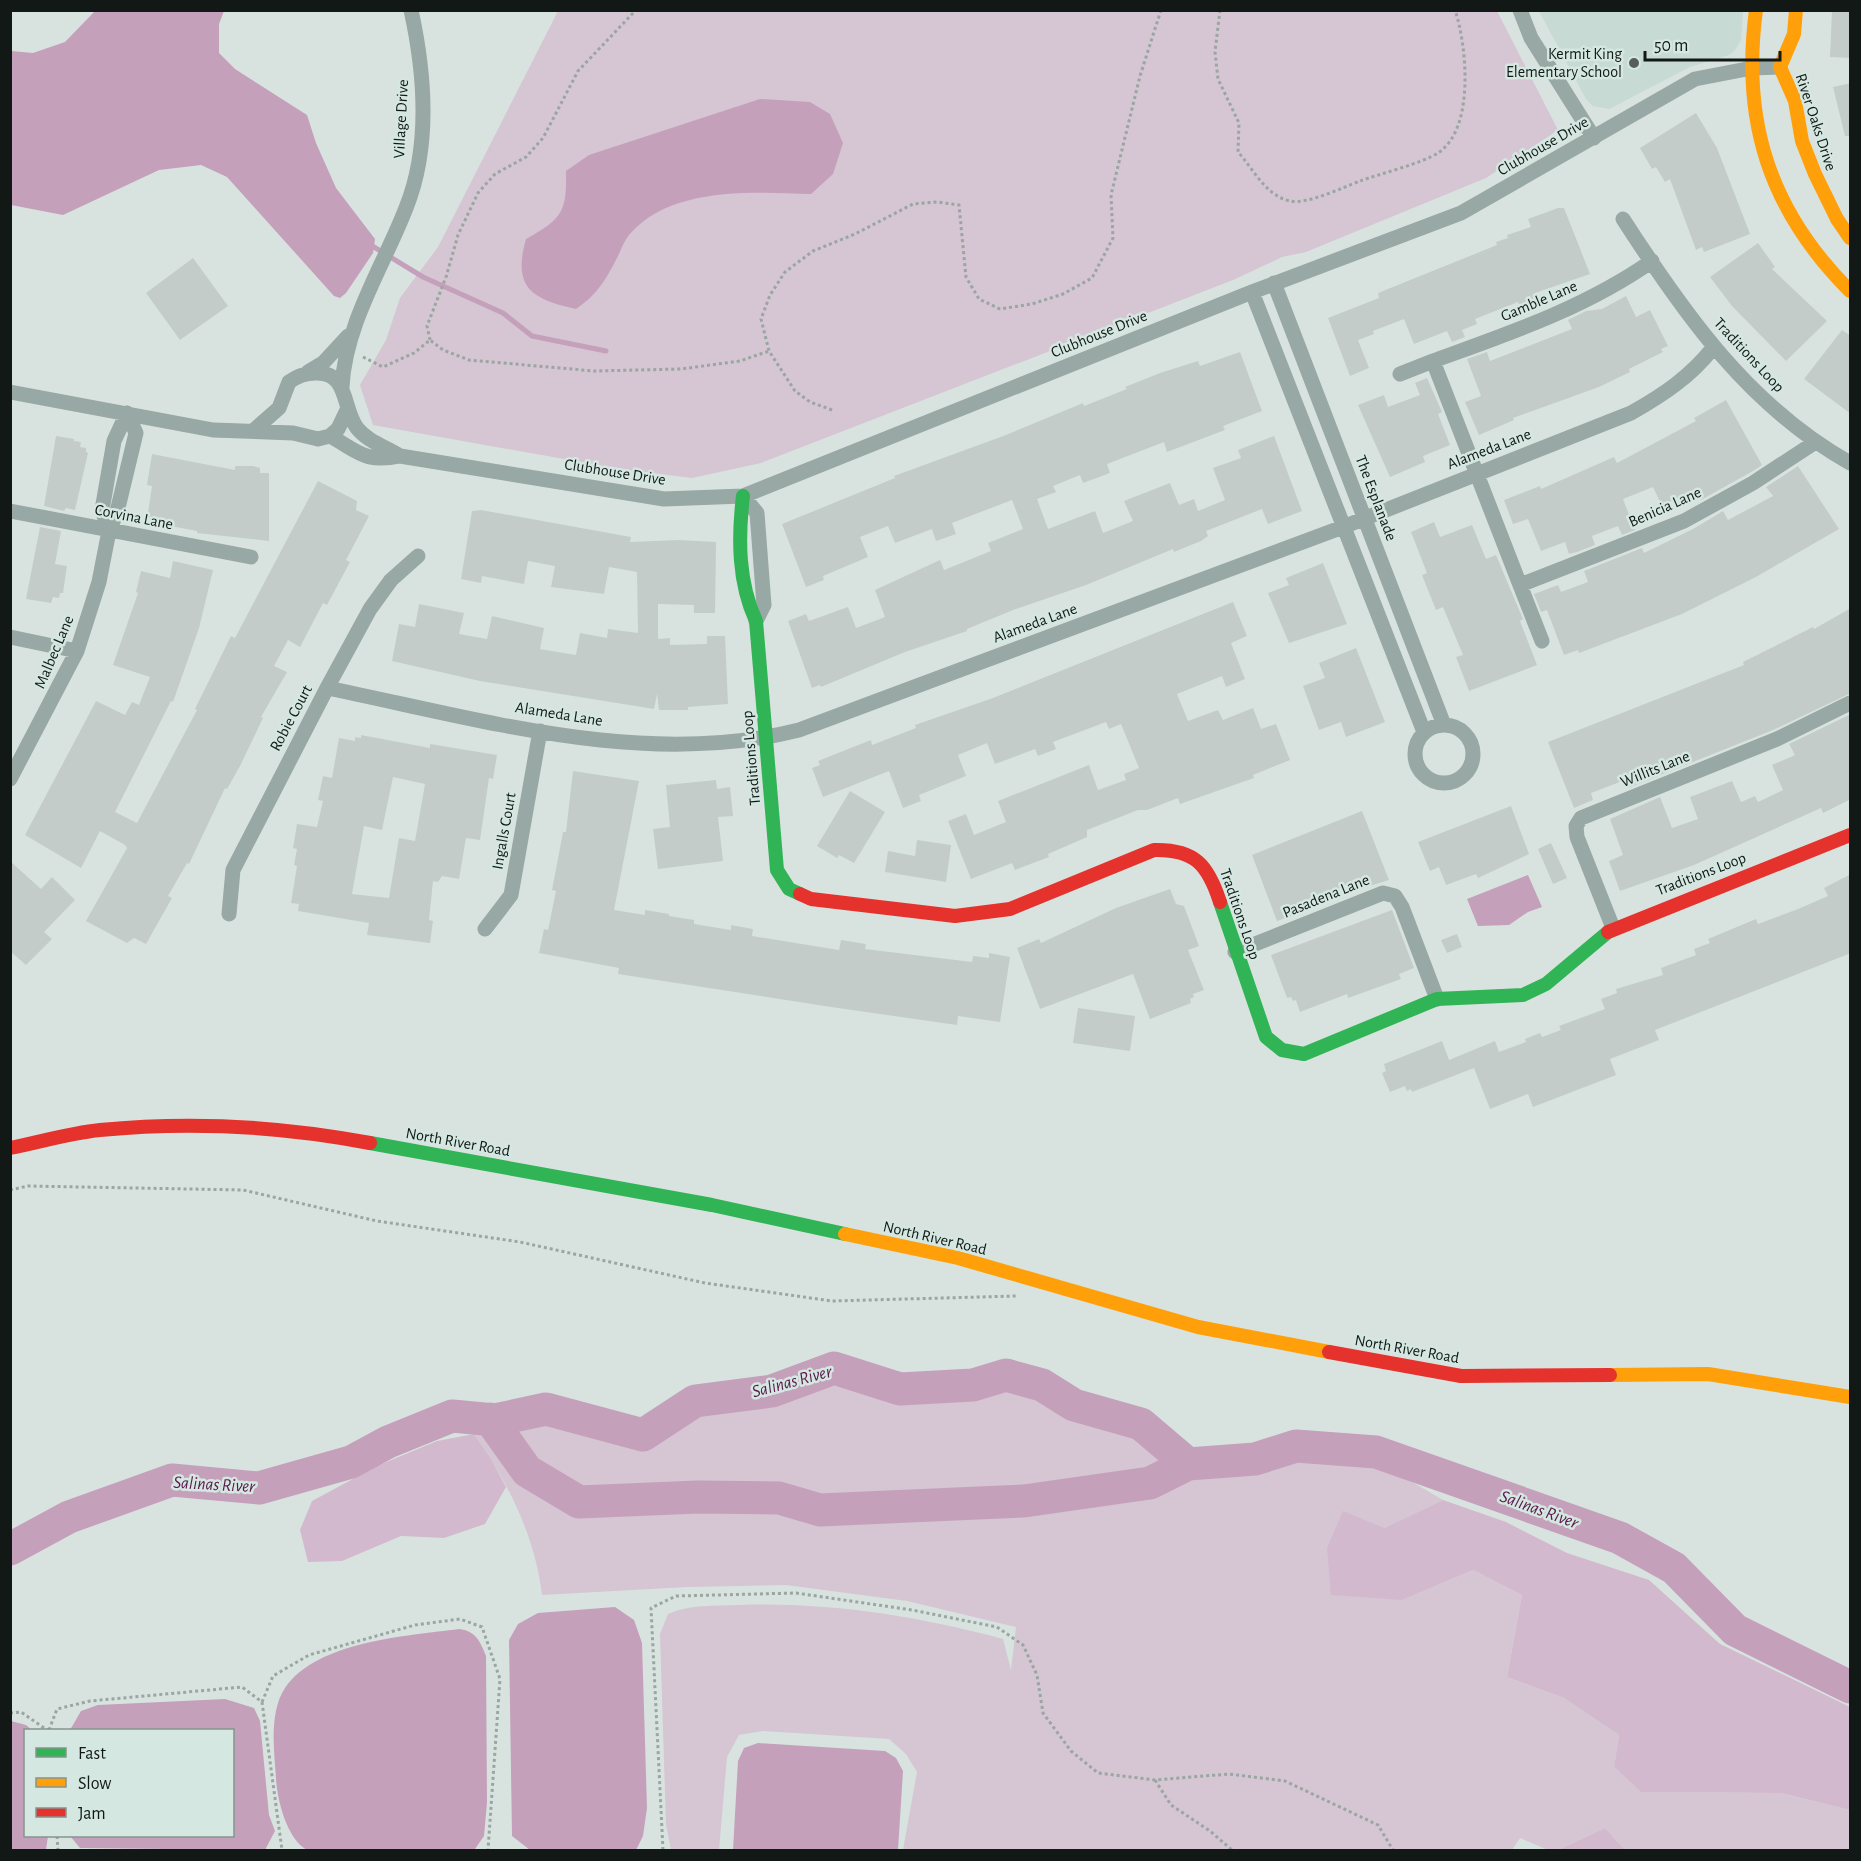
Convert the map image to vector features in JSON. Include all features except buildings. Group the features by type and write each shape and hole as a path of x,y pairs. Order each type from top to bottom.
{"street":[{"name":"Village Drive","path":"342,387 343,370 355,326 408,205 421,152 424,89 411,10"},
{"path":"1520,10 1531,38 1594,138"},
{"path":"1756,10 1752,68 1756,114 1775,185 1799,231 1818,258 1851,291"},
{"name":"River Oaks Drive","path":"1796,10 1794,34 1780,67 1795,101 1802,141 1815,174 1837,219 1851,238"},
{"name":"Clubhouse Drive","path":"10,392 213,430 293,433 307,438 330,436 365,456 379,460 400,456 664,499 743,496 1274,283 1461,213 1695,79 1752,68 1780,67"},
{"name":"Traditions Loop","path":"1623,219 1713,348 1758,396 1814,443 1851,463"},
{"name":"Gamble Lane","path":"1400,374 1581,304 1626,279 1652,261"},
{"name":"The Esplanade","path":"1274,283 1444,725"},
{"path":"1252,292 1424,732"},
{"name":"Village Drive","path":"307,373 323,363 355,326"},
{"path":"1277,358 1300,348"},
{"name":"Alameda Lane","path":"327,688 540,731 652,745 767,738 799,730 1343,527 1631,413 1665,394 1698,367 1713,348"},
{"path":"1433,361 1542,642"},
{"path":"253,431 279,408 289,382 307,373 332,375 342,387"},
{"name":"Clubhouse Drive","path":"342,387 348,410 362,434 400,456"},
{"path":"279,408 283,420 293,433"},
{"path":"330,436 344,420 348,410"},
{"name":"Malbec Lane","path":"10,779 77,651 99,582 109,531 102,510 114,441 127,413"},
{"name":"Benicia Lane","path":"1520,585 1684,521 1753,483 1814,443"},
{"name":"Traditions Loop","path":"743,496 756,513 764,605 756,621 777,870 789,889 811,899 954,916 1010,909 1154,850 1170,849 1200,861 1212,877 1234,952 1266,1037 1282,1050 1304,1054 1437,999 1523,994 1546,984 1613,928 1851,835"},
{"name":"Corvina Lane","path":"10,512 251,557"},
{"name":"Robie Court","path":"229,914 230,892 237,862 327,688 370,609 391,580 418,556"},
{"path":"10,637 77,651"},
{"name":"Willits Lane","path":"1613,928 1577,837 1576,826 1581,818 1777,739 1851,703"},
{"path":"1444,725 1458,728 1468,738 1473,752 1470,767 1461,778 1447,783 1432,781 1421,772 1415,759 1416,744 1424,732 1444,725"},
{"name":"Ingalls Court","path":"484,928 511,895 540,731"},
{"name":"Pasadena Lane","path":"1234,952 1383,893 1395,896 1402,907 1437,999"},
{"name":"North River Road","path":"10,1148 98,1130 190,1124 265,1128 350,1139 711,1205 958,1258 1198,1328 1407,1367 1461,1376 1708,1374 1851,1397"}],"path":[{"path":"636,10 578,71 543,138 525,157 495,174 478,193 458,235 446,277 427,326 430,340 443,350 469,360 594,371 681,369 740,361 769,351"},
{"path":"832,410 795,391 769,351 761,319 770,295 785,272 813,251 855,234 913,204 937,202 959,205 966,277 979,299 1000,309 1032,304 1063,294 1092,278 1113,238 1111,195 1140,76 1161,10"},
{"path":"1220,10 1215,52 1217,70 1225,96 1239,123 1238,152 1270,193 1292,202 1326,194 1438,153 1454,137 1462,107 1464,82 1463,35 1455,10"},
{"path":"362,356 383,367 414,353 430,340"},
{"path":"10,1190 28,1186 243,1190 377,1221 520,1242 705,1283 832,1301 1028,1296"},
{"path":"663,1851 651,1608 676,1596 796,1593 912,1610 997,1627 1023,1645 1037,1675 1043,1713 1071,1751 1098,1773 1155,1780 1229,1774 1285,1780 1378,1825 1393,1851"},
{"path":"282,1851 262,1702 273,1676 309,1655 415,1625 460,1619 482,1627 500,1679 488,1851"},
{"path":"49,1729 57,1709 90,1701 242,1687 262,1702"},
{"path":"10,1713 21,1712 45,1729"},
{"path":"1155,1780 1171,1804 1210,1831 1232,1851"}],"shaded area":[{"path":"96,10 224,11 219,24 219,53 235,69 307,115 316,143 336,188 375,239 373,253 346,293 340,298 334,296 227,177 201,165 159,170 63,215 11,205 11,51 33,53 65,42"},
{"path":"558,11 1497,11 1558,130 1486,178 1306,252 1282,257 1233,280 761,463 692,478 620,469 373,425 360,385 386,340 400,298 438,247"},
{"name":"Kermit King Elementary School","path":"1539,11 1743,11 1741,40 1729,55 1690,67 1609,109 1593,106 1586,99"},
{"path":"760,99 810,102 830,114 843,143 833,174 811,194 714,195 689,200 667,208 646,219 629,235 601,286 576,309 548,301 529,289 522,269 526,239 548,226 560,213 565,196 566,171 589,155"},
{"path":"1528,875 1542,907 1528,912 1509,925 1478,926 1467,899"},
{"path":"838,1379 914,1396 974,1393 1002,1385 1033,1390 1077,1415 1115,1424 1152,1443 1181,1472 1224,1471 1270,1464 1300,1456 1376,1461 1443,1500 1384,1528 1402,1600 1473,1570 1522,1595 1507,1677 1564,1698 1619,1735 1614,1767 1641,1792 1781,1793 1850,1810 1850,1850 1625,1850 1605,1828 1558,1850 1548,1850 1520,1838 1512,1850 903,1850 917,1772 906,1754 889,1739 763,1731 739,1735 727,1757 719,1850 671,1850 666,1824 660,1634 668,1614 703,1606 773,1605 839,1608 905,1617 1003,1639 1011,1670 1016,1627 907,1601 786,1585 687,1587 542,1595 533,1552 518,1510 498,1471 474,1434 547,1418 649,1441 698,1413 783,1398"},
{"path":"474,1434 506,1487 485,1524 444,1538 401,1536 342,1561 308,1562 300,1530 312,1501 377,1466 437,1441"},
{"path":"1443,1500 1506,1522 1567,1553 1649,1580 1720,1644 1850,1707 1850,1810 1781,1793 1641,1792 1614,1767 1619,1735 1564,1698 1507,1677 1522,1595 1473,1570 1402,1600 1331,1595 1327,1548 1343,1511 1384,1528"},
{"path":"615,1607 634,1620 642,1643 647,1808 643,1836 636,1850 530,1850 512,1836 509,1640 518,1624 538,1613"},
{"path":"459,1629 470,1632 477,1638 486,1656 487,1802 484,1836 475,1849 307,1850 294,1837 284,1818 277,1787 275,1720 285,1688 300,1672 318,1660 340,1651 390,1638"},
{"path":"225,1699 254,1708 260,1721 269,1815 275,1831 265,1850 80,1848 71,1837 234,1837 234,1729 71,1729 81,1711 98,1705"},
{"path":"11,1721 26,1725 31,1729 24,1729 24,1837 48,1837 46,1850 11,1850"},
{"path":"758,1743 885,1751 896,1758 903,1771 898,1850 733,1850 738,1761 744,1748"},
{"path":"1605,1828 1625,1850 1558,1850"}],"waterway":[{"path":"369,244 423,277 503,313 532,336 606,351"},
{"name":"Salinas River","path":"10,1549 69,1517 172,1480 259,1488 351,1462 388,1442 452,1416 495,1420 546,1409 643,1435 695,1401 772,1391 834,1368 900,1389 973,1385 1006,1375 1042,1385 1074,1405 1141,1424 1188,1464 1255,1459 1296,1446 1376,1452 1620,1538 1674,1568 1735,1630 1850,1687"},
{"name":"Salinas River","path":"490,1419 527,1471 579,1502 698,1497 779,1498 820,1510 1024,1501 1150,1483 1188,1464"}],"traffic: fast":[{"path":"743,496 740,528 741,560 746,591 756,621 777,870 789,889 800,894"},
{"path":"1220,902 1266,1037 1282,1050 1304,1054 1437,999 1523,995 1546,984 1608,932"},
{"path":"370,1143 712,1205 845,1234"}],"traffic: slow":[{"path":"1756,10 1752,51 1753,90 1758,127 1767,162 1781,196 1799,229 1822,261 1850,291"},
{"path":"1796,10 1794,34 1780,67 1795,101 1802,141 1815,174 1837,219 1850,238"},
{"path":"845,1234 958,1258 1198,1327 1329,1352"},
{"path":"1610,1375 1708,1374 1850,1397"}],"traffic: jam":[{"path":"1608,932 1850,835"},
{"path":"800,894 811,899 955,916 1010,909 1154,850 1168,850 1180,852 1198,862 1210,878 1220,902"},
{"path":"10,1148 89,1131 168,1126 269,1129 370,1143"},
{"path":"1329,1352 1461,1376 1610,1375"}],"place":[{"name":"Kermit King Elementary School","path":"1634,63"}]}
